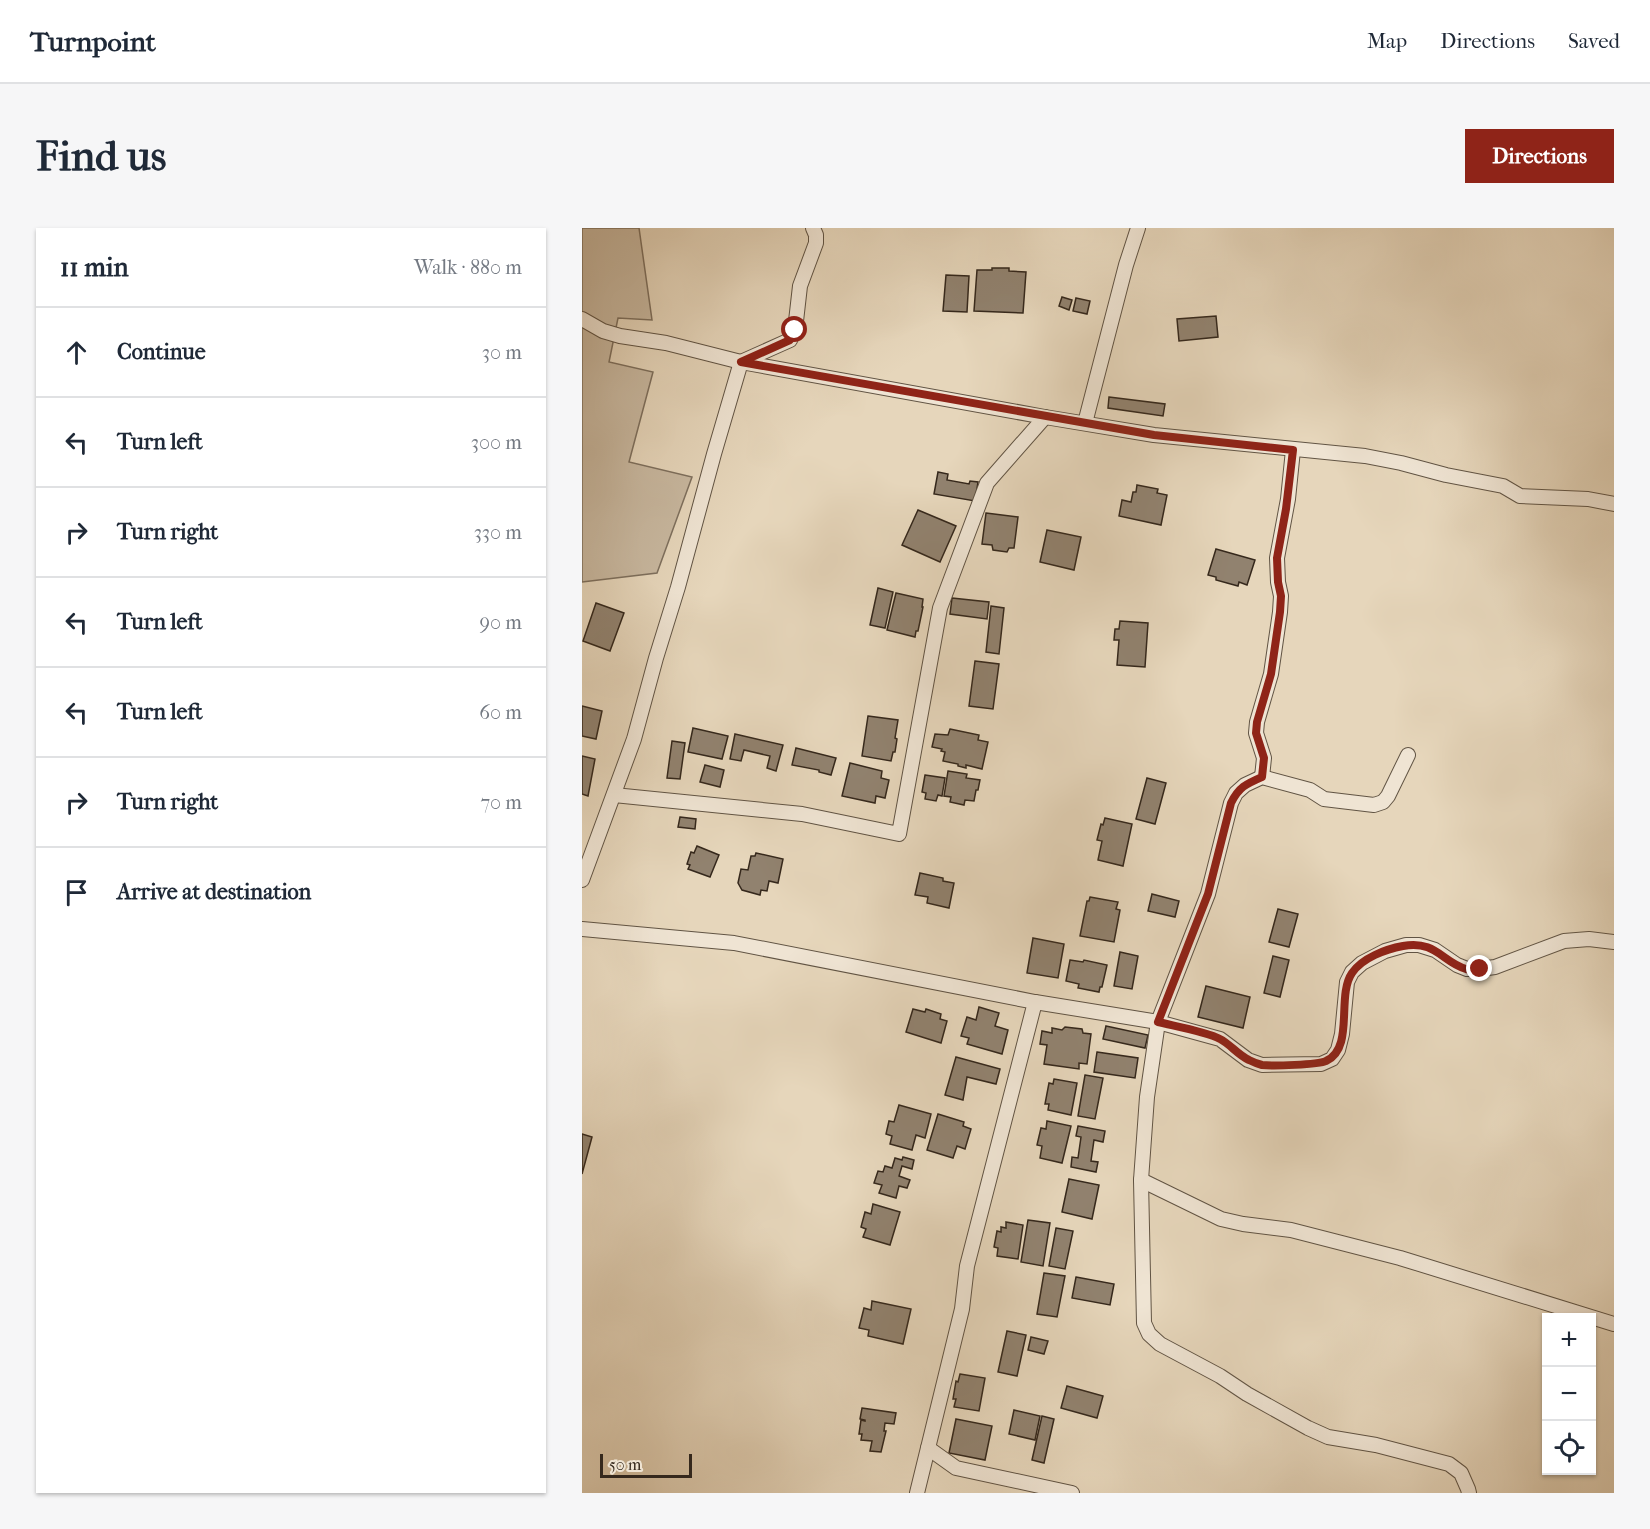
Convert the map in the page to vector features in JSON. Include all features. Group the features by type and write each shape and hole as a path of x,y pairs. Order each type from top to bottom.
{"street":[{"path":"582,880 634,739 741,362 790,340 795,330 800,286 816,243 813,228"},
{"path":"1085,423 1126,265 1138,228"},
{"path":"582,319 603,331 620,336 666,344 741,362 1045,417 1154,435 1365,456 1503,486 1520,496 1588,499 1614,504"},
{"path":"614,795 802,814 899,834 940,608 987,483 1045,417"},
{"path":"1262,777 1264,758 1256,733 1257,722 1271,674 1280,612 1281,596 1277,558 1293,450"},
{"path":"1408,755 1388,796 1383,802 1374,805 1324,799 1310,790 1262,777 1245,785 1236,793 1231,803 1208,894 1158,1022 1147,1097 1140,1180 1144,1323 1149,1334 1160,1344 1308,1428 1328,1437 1376,1445 1449,1464 1461,1473 1469,1493"},
{"path":"582,929 734,943 1035,1002 1158,1022 1220,1039 1248,1060 1262,1065 1321,1064 1332,1059 1338,1050 1342,1034 1347,982 1352,972 1362,963 1385,951 1406,945 1419,945 1435,950 1467,969 1480,969 1495,967 1564,941 1577,939 1614,942"},
{"path":"917,1493 962,1309 967,1266 1035,1002"},
{"path":"1140,1180 1221,1218 1243,1224 1291,1230 1400,1258 1614,1324"},
{"path":"928,1448 956,1468 1072,1493"}],"shaded area":[{"path":"582,228 639,228 652,320 618,318 609,362 653,372 629,462 692,477 657,573 582,582"}],"building":[{"path":"992,268 1009,268 1009,271 1026,272 1023,313 974,311 977,270 992,270"},
{"path":"946,275 969,276 967,312 943,311"},
{"path":"1062,297 1072,300 1069,310 1059,306"},
{"path":"1076,298 1090,301 1087,314 1073,311"},
{"path":"1216,316 1218,337 1179,341 1177,319"},
{"path":"1109,397 1165,404 1163,416 1108,408"},
{"path":"938,472 948,474 947,480 969,484 970,481 978,482 975,501 934,494"},
{"path":"1137,485 1158,489 1157,493 1167,495 1161,525 1119,516 1122,500 1131,502"},
{"path":"918,510 956,526 940,562 902,545"},
{"path":"986,513 1018,517 1014,548 1009,548 1007,552 993,550 992,545 982,544"},
{"path":"1047,530 1081,537 1074,570 1040,562"},
{"path":"1216,549 1255,560 1247,585 1239,582 1238,586 1216,580 1216,577 1208,575"},
{"path":"878,588 893,592 885,628 870,625"},
{"path":"896,593 923,599 915,637 887,630"},
{"path":"952,598 989,602 987,619 950,614"},
{"path":"596,603 624,613 610,651 583,641"},
{"path":"991,606 1004,608 999,654 986,652"},
{"path":"1120,621 1148,623 1145,667 1117,665 1119,640 1114,640 1115,629 1119,629"},
{"path":"975,661 999,664 993,709 969,706"},
{"path":"582,706 602,711 596,739 582,736"},
{"path":"868,716 898,720 895,752 893,752 891,761 862,756"},
{"path":"693,728 728,736 722,759 688,752"},
{"path":"950,729 979,735 978,740 988,742 982,769 966,765 966,768 943,761 945,752 932,747 935,734 948,735"},
{"path":"735,734 783,745 776,771 767,768 770,756 744,750 741,761 730,759"},
{"path":"672,741 685,743 680,779 667,778"},
{"path":"796,748 836,758 831,775 819,772 819,770 792,765"},
{"path":"582,756 595,759 588,796 582,794"},
{"path":"850,763 882,771 881,778 889,780 885,798 876,796 875,803 842,796"},
{"path":"705,765 724,770 720,787 700,782"},
{"path":"948,771 967,774 966,778 980,780 974,801 965,800 964,805 950,802 951,797 944,796"},
{"path":"925,775 945,778 942,796 938,795 936,801 925,799 926,793 922,792"},
{"path":"1147,778 1166,783 1155,824 1136,819"},
{"path":"680,817 696,819 695,829 678,827"},
{"path":"1105,818 1132,824 1123,866 1098,860 1102,841 1097,840"},
{"path":"697,846 719,855 710,877 688,869 690,865 687,864 691,852 694,853"},
{"path":"756,853 783,859 778,883 769,881 767,891 761,890 760,895 742,890 738,883 741,869 748,870 751,856 755,856"},
{"path":"920,873 954,883 949,908 927,903 928,897 915,895"},
{"path":"1152,894 1179,901 1175,917 1148,911"},
{"path":"1090,897 1118,902 1116,909 1120,910 1114,942 1080,936 1087,901"},
{"path":"1278,909 1298,914 1289,947 1269,942"},
{"path":"1033,938 1064,944 1058,978 1027,973"},
{"path":"1120,952 1138,956 1132,989 1114,986"},
{"path":"1273,956 1289,960 1280,997 1264,993"},
{"path":"1070,960 1083,962 1084,960 1107,965 1099,992 1078,988 1079,984 1066,981"},
{"path":"1206,986 1250,997 1243,1028 1198,1017"},
{"path":"979,1007 999,1013 995,1026 1008,1030 1002,1054 967,1044 969,1038 961,1036 967,1017 976,1020"},
{"path":"913,1009 925,1012 926,1009 941,1014 940,1019 947,1021 941,1043 906,1032"},
{"path":"1106,1026 1148,1035 1145,1048 1103,1039"},
{"path":"1065,1027 1082,1029 1083,1033 1091,1034 1087,1064 1079,1063 1079,1069 1044,1064 1047,1045 1040,1044 1042,1031 1052,1033 1052,1028 1062,1030"},
{"path":"1097,1052 1138,1058 1135,1078 1094,1072"},
{"path":"956,1057 1000,1069 996,1084 967,1077 963,1100 945,1095"},
{"path":"1085,1075 1103,1078 1095,1119 1078,1116"},
{"path":"1054,1079 1077,1083 1071,1115 1048,1110 1049,1104 1045,1104 1049,1083 1053,1084"},
{"path":"899,1105 931,1114 925,1138 916,1135 912,1150 890,1144 892,1136 886,1134 889,1121 894,1122"},
{"path":"938,1114 964,1122 963,1126 971,1129 965,1149 957,1146 953,1158 927,1150"},
{"path":"1047,1121 1071,1126 1062,1163 1040,1158 1042,1146 1037,1145 1041,1128 1046,1129"},
{"path":"1078,1126 1105,1131 1103,1142 1094,1140 1091,1161 1098,1162 1096,1172 1071,1167 1072,1157 1078,1158 1081,1137 1076,1136"},
{"path":"582,1134 592,1137 582,1174"},
{"path":"903,1157 914,1160 912,1169 902,1166 899,1176 910,1180 907,1188 899,1186 896,1198 879,1193 882,1185 874,1183 878,1171 883,1172 885,1166 892,1168 895,1158 902,1160"},
{"path":"1069,1179 1099,1185 1092,1219 1062,1212"},
{"path":"873,1204 900,1212 890,1245 863,1237 866,1229 861,1227 865,1212 871,1214"},
{"path":"1028,1220 1050,1223 1043,1266 1021,1262"},
{"path":"1006,1222 1023,1225 1018,1259 997,1256 998,1248 994,1247 997,1231 1001,1232 1001,1227 1006,1228"},
{"path":"1056,1228 1073,1231 1065,1269 1049,1266"},
{"path":"1044,1273 1065,1276 1057,1317 1037,1314"},
{"path":"1076,1277 1114,1284 1110,1305 1072,1298"},
{"path":"872,1301 911,1309 903,1344 868,1336 869,1330 859,1328 864,1308 871,1310"},
{"path":"1007,1331 1026,1335 1017,1376 998,1372"},
{"path":"1031,1337 1048,1341 1044,1354 1028,1350"},
{"path":"960,1374 985,1378 979,1411 954,1407 956,1381 958,1382"},
{"path":"1067,1386 1103,1396 1097,1418 1061,1408"},
{"path":"862,1408 896,1413 894,1424 885,1423 884,1431 886,1431 881,1452 870,1451 872,1441 861,1440 862,1434 859,1434 861,1420 865,1421 860,1419"},
{"path":"1014,1410 1040,1416 1035,1440 1009,1434"},
{"path":"1042,1416 1054,1419 1044,1463 1032,1460"},
{"path":"956,1419 992,1426 985,1460 949,1453"}],"route":[{"path":"795,330 790,340 741,362 1154,435 1293,450 1277,558 1281,596 1280,612 1271,674 1257,722 1256,733 1264,758 1262,777 1245,785 1236,793 1231,803 1208,894 1158,1022 1220,1039 1248,1060 1262,1065 1321,1064 1332,1059 1338,1050 1342,1034 1347,982 1352,972 1362,963 1385,951 1406,945 1419,945 1435,950 1467,969 1480,969"}]}
